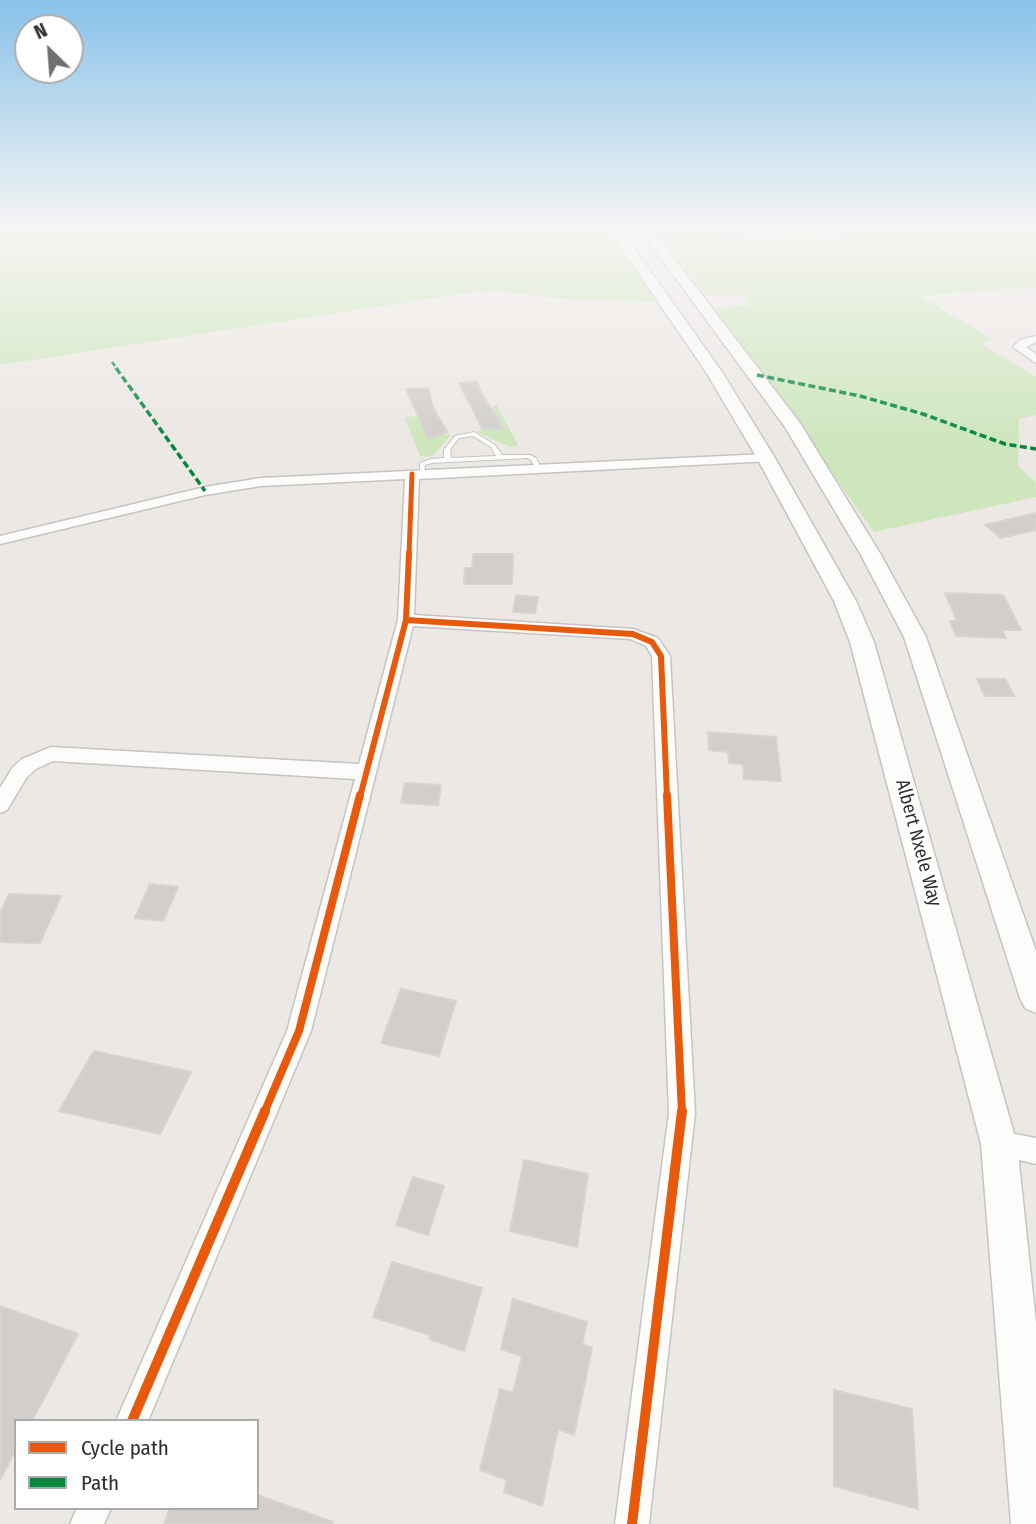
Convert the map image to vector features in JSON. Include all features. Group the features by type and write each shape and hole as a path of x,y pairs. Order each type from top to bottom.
{"main road":[{"name":"Albert Nxele Way","path":"663,298 714,372 766,458 845,601 862,642 999,1144 1034,1524"},
{"path":"698,298 794,427 871,555 915,637 1036,998"}],"street":[{"path":"1036,339 1024,342 1019,347 1036,360"},
{"path":"0,541 232,486 417,473 766,458"},
{"path":"133,1419 299,1031 406,620 417,473"},
{"path":"406,620 633,634 652,642 662,656 682,1113 632,1524"},
{"path":"0,805 20,772 29,764 51,754 366,772"},
{"path":"999,1144 1036,1151"}],"lane":[{"path":"448,460 447,450 451,443 457,437 474,434 493,446 500,457"},
{"path":"417,473 422,464 500,457 527,456 534,459 538,468"}],"green space":[{"path":"0,298 434,298 0,365"},
{"path":"557,298 654,298 657,302"},
{"path":"745,298 924,298 994,340 981,343 1036,377 1036,415 1019,419 1018,466 1036,483 1036,497 874,532 715,308 750,305"},
{"path":"497,405 518,445 510,447 477,432 482,428 503,428 491,407"},
{"path":"418,416 428,438 442,434 451,435 431,457 420,456 405,417"}],"building":[{"path":"478,382 479,389 504,429 482,428 459,383"},
{"path":"428,388 433,407 447,432 428,438 406,389"},
{"path":"1036,513 1036,530 1001,538 985,525"},
{"path":"473,554 513,554 512,584 464,584 465,568 472,568"},
{"path":"945,593 1003,595 1021,630 1002,630 1006,638 956,636 950,621 957,621"},
{"path":"516,595 538,597 535,613 513,612"},
{"path":"977,679 1005,679 1014,696 985,696"},
{"path":"708,732 776,737 781,781 744,779 743,764 729,763 728,752 709,750"},
{"path":"405,783 441,785 438,805 401,803"},
{"path":"150,884 178,887 163,921 135,918"},
{"path":"9,894 61,896 40,943 0,942 0,913"},
{"path":"401,989 456,1001 439,1056 381,1043"},
{"path":"94,1051 191,1072 160,1134 59,1111"},
{"path":"524,1160 588,1174 577,1247 510,1231"},
{"path":"413,1177 444,1186 428,1235 396,1225"},
{"path":"392,1262 482,1288 464,1351 429,1339 430,1335 373,1317"},
{"path":"513,1299 587,1322 582,1344 592,1348 574,1435 558,1429 542,1506 504,1492 507,1480 480,1470 500,1389 513,1393 522,1356 501,1349"},
{"path":"0,1306 78,1334 33,1419 14,1419 14,1454 0,1480"},
{"path":"834,1390 912,1409 918,1509 834,1486"},
{"path":"259,1496 333,1522 332,1524 164,1524 169,1510 259,1510"}],"marked path":[{"path":"112,362 205,491"},
{"path":"757,375 860,396 923,414 1005,444 1036,449"}],"cycle path":[{"path":"133,1419 299,1031 406,620 412,474"},
{"path":"406,620 633,634 652,642 661,656 682,1113 632,1524"}]}
